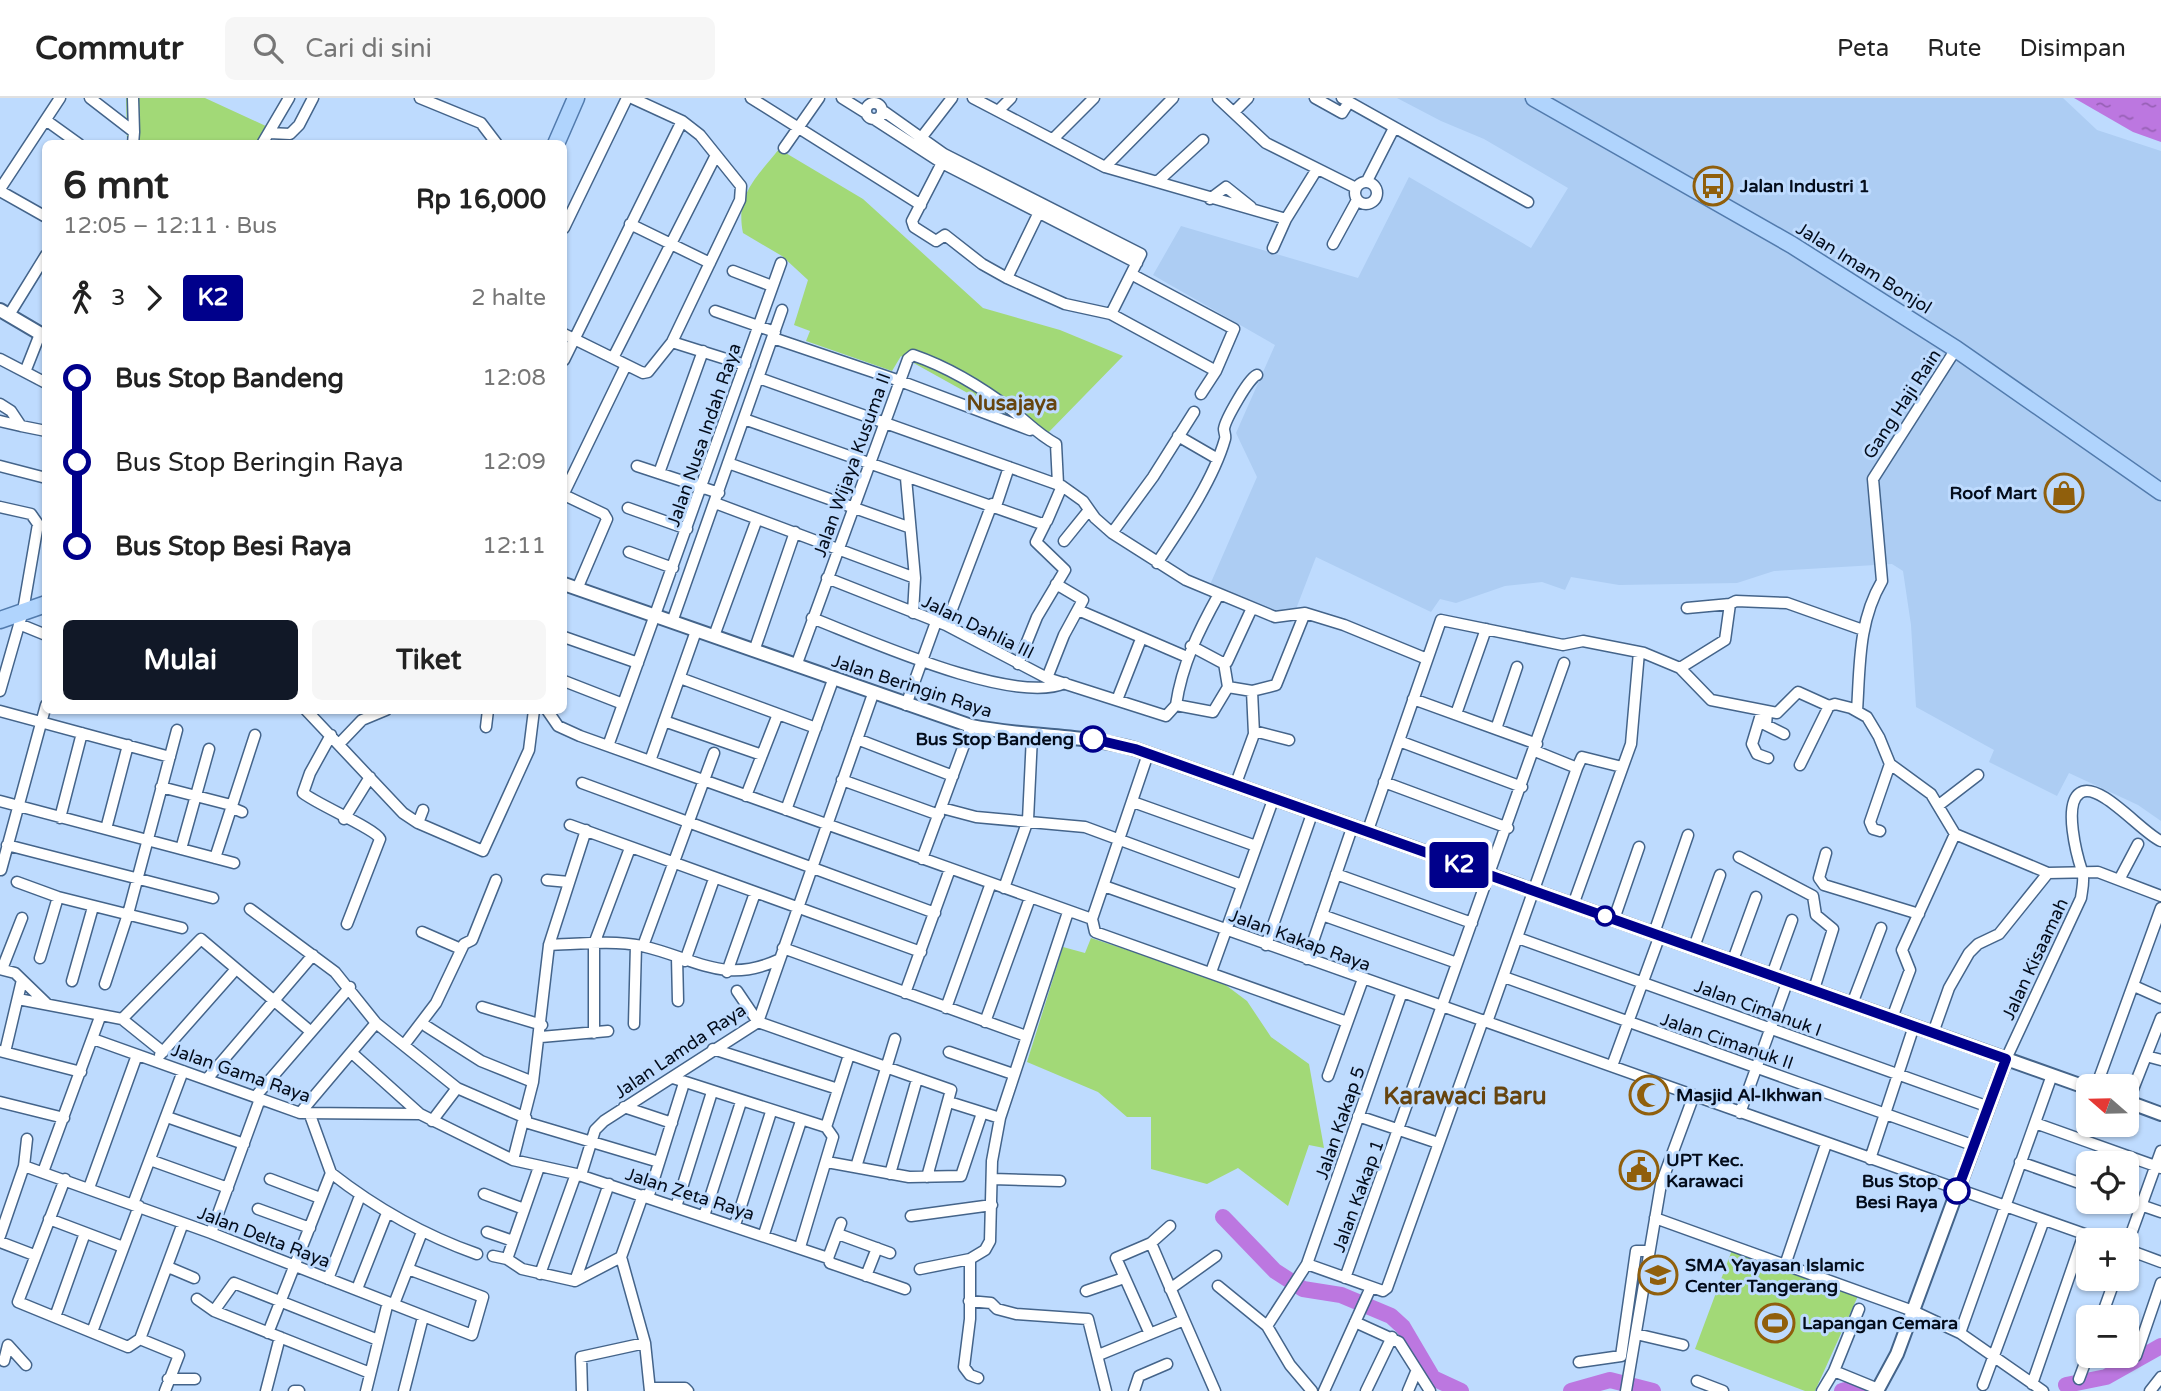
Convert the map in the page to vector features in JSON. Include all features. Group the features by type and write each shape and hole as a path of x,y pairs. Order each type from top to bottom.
{"main road":[{"path":"558,140 576,98"},
{"name":"Jalan Imam Bonjol","path":"1534,98 1779,237 1956,349 2161,492"},
{"path":"0,620 21,618 42,606"}],"street":[{"path":"42,215 0,190 60,98"},
{"path":"90,98 134,132"},
{"path":"133,98 133,140"},
{"path":"265,140 289,98"},
{"path":"269,133 290,134 299,125 313,98"},
{"path":"420,98 481,123 494,140"},
{"path":"567,222 630,98 682,121 700,135 741,188 740,200 671,342 649,371 643,373 569,337 630,225 682,121"},
{"path":"751,98 921,205"},
{"path":"784,148 818,98"},
{"path":"842,98 875,106 922,145 944,159 1041,209 1141,254 1111,314"},
{"path":"922,145 952,98"},
{"path":"973,98 1105,167 1286,219"},
{"path":"998,111 1011,98"},
{"path":"1053,139 1094,98"},
{"path":"1105,167 1172,98"},
{"path":"1219,98 1256,136 1356,188"},
{"path":"1234,112 1248,98"},
{"path":"1315,98 1342,113 1346,100 1528,202"},
{"path":"47,121 73,140"},
{"path":"1356,188 1367,181 1394,128"},
{"path":"1157,183 1203,140"},
{"path":"613,358 715,157"},
{"path":"944,159 912,221 914,227 936,241 945,235 982,264 1065,304 1111,314 1216,371"},
{"path":"1273,248 1286,219 1317,169"},
{"path":"1357,200 1367,204 1376,198 1376,187 1367,181"},
{"path":"1334,244 1357,200 1356,188"},
{"path":"1007,278 1041,209"},
{"path":"630,225 710,263"},
{"path":"42,260 4,312 42,334"},
{"name":"Jalan Nusa Indah Raya","path":"608,746 687,529 709,493 746,365 767,331 772,286 781,263"},
{"path":"733,271 772,286"},
{"path":"1131,274 1232,326 1234,332 1216,371 1201,394"},
{"path":"672,622 709,493 728,463 759,378 767,331 782,310"},
{"path":"715,311 1036,433"},
{"path":"25,372 42,337"},
{"path":"671,342 746,365"},
{"name":"Gang Haji Rain","path":"1857,711 1858,660 1863,630 1882,581 1873,479 1956,349"},
{"path":"659,473 703,351"},
{"name":"Jalan Wijaya Kusuma II","path":"796,666 908,359 913,355 926,359 983,391 1014,412 1036,433 1056,444 1060,485"},
{"path":"0,359 42,381"},
{"path":"567,488 625,365"},
{"path":"1157,563 1181,528 1225,440 1224,429 1248,382 1257,375"},
{"path":"759,378 1060,485 1112,533 1157,563 1181,578 1252,608 1275,617 1305,613 1427,659"},
{"path":"0,404 11,411 21,426"},
{"path":"1112,533 1194,412"},
{"path":"744,419 906,478 915,478 1045,524"},
{"path":"0,421 42,430"},
{"path":"1178,436 1216,458"},
{"path":"728,463 908,527"},
{"path":"637,466 709,493 757,519 915,578"},
{"path":"946,625 1009,467"},
{"path":"0,468 42,477"},
{"path":"906,478 908,527 915,578 913,613"},
{"path":"1018,664 1037,617 1065,568 1036,542 1060,485"},
{"path":"567,496 604,514 607,519 578,589"},
{"path":"0,507 31,514 38,524 21,618 0,691"},
{"path":"628,508 687,529"},
{"path":"1064,541 1089,510"},
{"path":"714,636 757,519"},
{"path":"754,650 795,533"},
{"path":"629,552 673,568"},
{"name":"Jalan Dahlia III","path":"827,578 946,625 1048,678 1166,716 1176,705"},
{"path":"1048,678 1064,635 1083,600 1056,584"},
{"name":"Jalan Beringin Raya","path":"567,585 832,680 971,726 1032,736 1100,740 1148,754 2076,1084"},
{"path":"1219,594 1191,646 1176,705 1213,712 1228,687 1224,663 1252,608"},
{"path":"1687,608 1731,604 1736,601 1779,601 1863,630"},
{"path":"1680,668 1717,648 1725,640 1731,604"},
{"path":"1077,610 1187,657"},
{"path":"1228,687 1252,691 1273,687 1280,682 1305,613"},
{"path":"21,618 42,632"},
{"path":"813,618 922,661 1001,684 1049,688 1065,683"},
{"path":"1367,832 1441,621 1448,620 1563,645 1583,641 1639,652 1680,668 1707,698 1764,711 1780,712 1798,692 1829,706 1835,704 1857,711 1874,727 1890,764 1921,784 1939,805 1955,834 2048,873 2098,872 2161,896"},
{"path":"906,705 936,622"},
{"path":"1456,714 1486,629"},
{"path":"650,761 696,631"},
{"path":"567,638 638,663"},
{"path":"1117,700 1141,639"},
{"path":"1191,646 1224,663"},
{"path":"1573,905 1631,744 1639,652"},
{"name":"Jalan Kakap 1","path":"1345,1278 1508,828 1564,663"},
{"path":"1496,729 1517,667"},
{"path":"680,678 816,728"},
{"path":"786,810 832,680"},
{"path":"567,682 623,704"},
{"path":"1235,786 1254,731 1252,691"},
{"name":"Jalan Lamda Raya","path":"540,1274 599,1126 624,1107 758,1022 873,694"},
{"path":"1413,699 1496,729 1577,768"},
{"path":"1800,765 1829,706"},
{"path":"1764,711 1766,724 1784,734"},
{"path":"1764,711 1752,744 1758,754 1768,758"},
{"path":"0,712 170,757"},
{"path":"1,870 43,714"},
{"path":"310,714 403,813 418,823 483,852 529,750 534,714"},
{"path":"340,744 362,720 376,714"},
{"path":"486,727 488,714"},
{"path":"551,714 566,730 608,746 1092,919"},
{"path":"746,796 778,714"},
{"path":"664,721 762,755"},
{"path":"922,859 971,726"},
{"path":"105,984 128,914 177,730"},
{"path":"1254,731 1289,740"},
{"path":"60,818 82,733"},
{"path":"215,859 255,735"},
{"path":"331,735 302,792 344,818 373,831 380,839 347,924"},
{"path":"1004,888 1028,820 1032,736"},
{"path":"858,739 953,776"},
{"path":"1399,741 1522,787"},
{"path":"106,829 128,745"},
{"path":"181,849 209,750"},
{"path":"634,1024 639,946 714,753"},
{"path":"1148,754 1092,919 1095,932 1347,1022"},
{"path":"1307,1265 1383,1291 1387,1288 1438,1143 1504,977 1577,768 1582,757 1622,767"},
{"path":"1880,831 1873,829 1870,822 1890,764"},
{"path":"1939,805 1978,775"},
{"path":"344,818 370,777"},
{"path":"842,780 940,811 1085,827 1242,885"},
{"path":"1384,782 1508,828"},
{"path":"582,783 935,913"},
{"path":"161,787 196,795 242,812"},
{"name":"Jalan Kisaamah","path":"2006,1059 2078,908 2083,872 2076,858 2072,809 2078,794 2083,791 2103,797 2161,841"},
{"path":"1211,972 1273,800"},
{"path":"0,801 234,863"},
{"path":"1133,802 1256,846"},
{"path":"418,823 423,810"},
{"path":"1266,945 1312,814"},
{"path":"570,825 629,849 673,862 921,952"},
{"path":"1307,959 1352,828"},
{"path":"513,1160 525,1120 544,1025 547,957 586,831"},
{"path":"1892,1018 1910,970 1902,950 1955,834"},
{"path":"1612,1066 1642,983 1688,835"},
{"path":"2119,880 2138,844"},
{"path":"8,845 213,898"},
{"path":"1614,919 1639,847"},
{"path":"594,1033 594,944 629,849"},
{"path":"1826,853 1819,878 1824,885 1919,914"},
{"path":"1739,857 1812,896 1816,915 1834,930 1814,989"},
{"path":"905,993 950,869"},
{"path":"1933,1033 1949,988 1969,953 1978,944 1999,934 2048,873"},
{"path":"1336,874 1472,923"},
{"path":"1694,947 1720,875"},
{"path":"678,1001 681,959 714,879"},
{"path":"404,1045 436,1003 464,944 472,940 496,880"},
{"path":"547,880 569,882"},
{"path":"17,882 93,907 182,928"},
{"path":"946,1007 991,883"},
{"name":"Jalan Kakap Raya","path":"1104,886 2076,1231"},
{"path":"727,972 755,893"},
{"path":"40,958 58,897"},
{"path":"1733,960 1756,897"},
{"path":"985,1022 1030,898"},
{"path":"72,981 93,907"},
{"path":"2101,1074 2161,908"},
{"path":"250,909 313,955 349,987 376,1023 457,1088 525,1120 659,1162"},
{"path":"920,1269 970,1259 985,1250 990,1241 992,1161 1000,1118 1068,912"},
{"path":"1322,915 1457,963"},
{"path":"22,918 1,969 22,979 47,1003"},
{"path":"1772,975 1792,920"},
{"path":"1852,1004 1881,928"},
{"path":"422,932 461,949"},
{"name":"Jalan Cimanuk I","path":"1518,938 1989,1107"},
{"path":"122,1019 200,939 204,939 310,1031"},
{"path":"550,944 639,946 727,972 745,971 778,960"},
{"path":"783,948 1026,1036"},
{"path":"207,1079 313,955"},
{"path":"18,999 47,1003 100,1017 122,1019 160,1056 236,969"},
{"name":"Jalan Cimanuk II","path":"1504,977 1975,1146"},
{"path":"22,979 2,1051 81,1072"},
{"path":"1328,1076 1363,979"},
{"path":"1740,1112 1788,980"},
{"path":"2134,986 2161,998"},
{"path":"211,1233 258,1098 310,1031 349,987"},
{"path":"737,991 745,1007 758,1022 951,1090 927,1177"},
{"name":"Jalan Kakap 5","path":"1267,1326 1307,1265 1402,992"},
{"path":"482,1007 544,1025"},
{"path":"43,1172 100,1017"},
{"path":"2139,1074 2161,1018"},
{"path":"376,1023 352,1053 309,1119 331,1173 387,1213 422,1232 477,1254"},
{"path":"426,1026 481,1061 533,1082"},
{"path":"1870,1159 1914,1026"},
{"path":"541,1037 608,1031"},
{"name":"Jalan Gama Raya","path":"93,1039 137,1055 160,1056 183,1072 309,1119 347,1112 420,1114 513,1160 539,1167"},
{"path":"856,1167 895,1039"},
{"path":"713,1049 838,1089"},
{"path":"949,1052 1013,1074"},
{"path":"352,1053 420,1114"},
{"path":"89,1188 137,1055"},
{"path":"825,1127 849,1055"},
{"path":"2146,1056 2161,1060"},
{"path":"1834,1371 1877,1390 1893,1364 2006,1059"},
{"path":"92,1332 183,1072"},
{"path":"1960,1333 2052,1075"},
{"path":"673,1078 825,1127 833,1136 800,1247"},
{"path":"890,1174 917,1079"},
{"path":"493,1256 508,1259 515,1266 540,1274 575,1282 621,1257 659,1162 684,1083"},
{"path":"432,1121 457,1088"},
{"path":"676,1207 712,1092"},
{"path":"1626,1391 1647,1251 1661,1184 1694,1095"},
{"path":"0,1102 64,1118"},
{"path":"705,1216 741,1102"},
{"path":"949,1102 1000,1118"},
{"path":"2139,1106 2161,1114"},
{"path":"624,1107 672,1123"},
{"path":"735,1225 771,1111"},
{"path":"827,1161 890,1174 927,1177 964,1174 982,1113"},
{"path":"1358,1116 1438,1143"},
{"path":"167,1117 244,1144"},
{"path":"764,1234 802,1121"},
{"path":"2035,1123 2158,1167"},
{"path":"0,1236 24,1166 27,1139"},
{"path":"1785,1265 1826,1144"},
{"path":"2133,1228 2158,1167 2161,1151"},
{"path":"150,1160 228,1188"},
{"path":"2020,1162 2076,1182"},
{"name":"Jalan Delta Raya","path":"24,1166 225,1238 472,1335 483,1297 408,1269"},
{"path":"508,1259 539,1167"},
{"name":"Jalan Zeta Raya","path":"539,1167 609,1184 764,1234 828,1258 833,1264 905,1289"},
{"path":"268,1332 331,1173"},
{"path":"65,1179 17,1298 21,1304 128,1347 141,1339 183,1223"},
{"path":"270,1179 320,1198"},
{"path":"992,1179 1060,1181"},
{"path":"575,1282 609,1184"},
{"path":"484,1194 524,1209"},
{"path":"328,1279 360,1196"},
{"path":"911,1216 992,1205"},
{"path":"2141,1205 2161,1212"},
{"path":"258,1209 310,1228"},
{"path":"357,1289 387,1213"},
{"path":"1655,1218 1913,1311 1960,1333 2043,1391"},
{"path":"49,1219 123,1247"},
{"path":"1983,1385 1996,1356 2044,1220"},
{"path":"1150,1334 1116,1258 1150,1243 1170,1226"},
{"path":"828,1258 839,1228 890,1252"},
{"path":"366,1391 378,1340 391,1303 422,1232"},
{"path":"487,1232 513,1241"},
{"path":"55,1317 85,1233"},
{"path":"0,1242 34,1255"},
{"path":"1150,1243 1215,1391"},
{"path":"866,1276 877,1248"},
{"path":"1620,1356 1636,1251 1647,1251"},
{"path":"2139,1254 2161,1262"},
{"path":"1170,1289 1216,1256"},
{"path":"621,1257 645,1343 650,1390 685,1388 688,1391"},
{"path":"2032,1384 2076,1257"},
{"path":"970,1259 964,1367 970,1375 978,1378"},
{"path":"169,1266 194,1278"},
{"path":"1086,1291 1124,1278"},
{"path":"215,1311 233,1283 378,1340"},
{"path":"2139,1347 2161,1283"},
{"path":"1219,1286 1267,1326 1290,1365 1312,1391"},
{"path":"1324,1391 1371,1287"},
{"path":"197,1299 215,1311 370,1373"},
{"path":"969,1301 990,1303 998,1309 1016,1314 1088,1319 1106,1391"},
{"path":"1822,1391 1834,1371 1859,1309"},
{"path":"404,1391 423,1317"},
{"path":"1357,1318 1399,1342 1430,1391"},
{"path":"1101,1354 1184,1320"},
{"path":"1636,1334 1683,1345"},
{"path":"266,1391 280,1337"},
{"path":"1366,1391 1392,1337"},
{"path":"141,1339 179,1355 165,1391"},
{"path":"582,1391 581,1357 645,1343"},
{"path":"8,1345 30,1366 2,1361 8,1345"},
{"path":"1579,1362 1620,1356 1631,1361"},
{"path":"1134,1391 1138,1377 1167,1364"},
{"path":"2079,1379 2083,1368"},
{"path":"1409,1391 1416,1372"},
{"path":"2150,1391 2161,1377"},
{"path":"168,1380 195,1380"},
{"path":"1697,1381 1723,1391"}],"shaded area":[{"path":"1397,98 2063,98 2097,130 2161,151 2161,821 2138,805 2069,773 2057,796 1989,762 1994,750 1916,707 1911,625 1903,571 1892,564 1774,571 1737,583 1619,585 1571,577 1565,590 1542,582 1505,586 1456,603 1440,599 1431,612 1316,557 1291,622 1209,587 1257,477 1236,433 1275,345 1153,275 1181,226 1358,278 1409,177 1531,248 1568,188 1484,139"}],"green space":[{"path":"126,98 205,98 268,127 258,140 127,140"},
{"path":"779,149 863,199 983,308 1060,330 1123,356 1045,436 901,356 892,371 806,341 810,331 794,325 808,280 782,256 743,233 741,220 745,197 750,187"},
{"path":"1091,938 1219,980 1247,1001 1271,1037 1309,1064 1324,1148 1309,1145 1288,1206 1238,1168 1207,1184 1151,1169 1151,1117 1127,1117 1098,1092 1027,1062 1063,947 1085,953"},
{"name":"Lapangan Cemara","path":"1732,1250 1858,1296 1815,1391 1805,1391 1695,1349"}],"water":[{"path":"2074,98 2161,98 2161,142 2133,132"}],"waterway":[{"path":"1223,1217 1275,1271 1303,1289 1341,1295 1391,1316 1403,1327 1433,1378 1461,1391"},
{"path":"2066,1385 2106,1377 2161,1346"},
{"path":"1571,1391 1610,1380 1653,1391"},
{"path":"1842,1391 1853,1388 1858,1391"}],"bus line":[{"name":"K2","path":"1093,739 1135,749 2006,1059 1957,1191"}],"place":[{"name":"Jalan Industri 1","path":"1713,186"},
{"name":"Roof Mart","path":"2064,493"},
{"name":"Bus Stop Bandeng","path":"1093,739"},
{"name":"Masjid Al-Ikhwan","path":"1649,1095"},
{"name":"UPT Kec. Karawaci","path":"1639,1170"},
{"name":"Bus Stop Besi Raya","path":"1957,1191"},
{"name":"SMA Yayasan Islamic Center Tangerang","path":"1658,1275"},
{"name":"Lapangan Cemara","path":"1775,1323"}],"district":[{"name":"Nusajaya","path":"1012,403"},
{"name":"Karawaci Baru","path":"1465,1096"}]}
